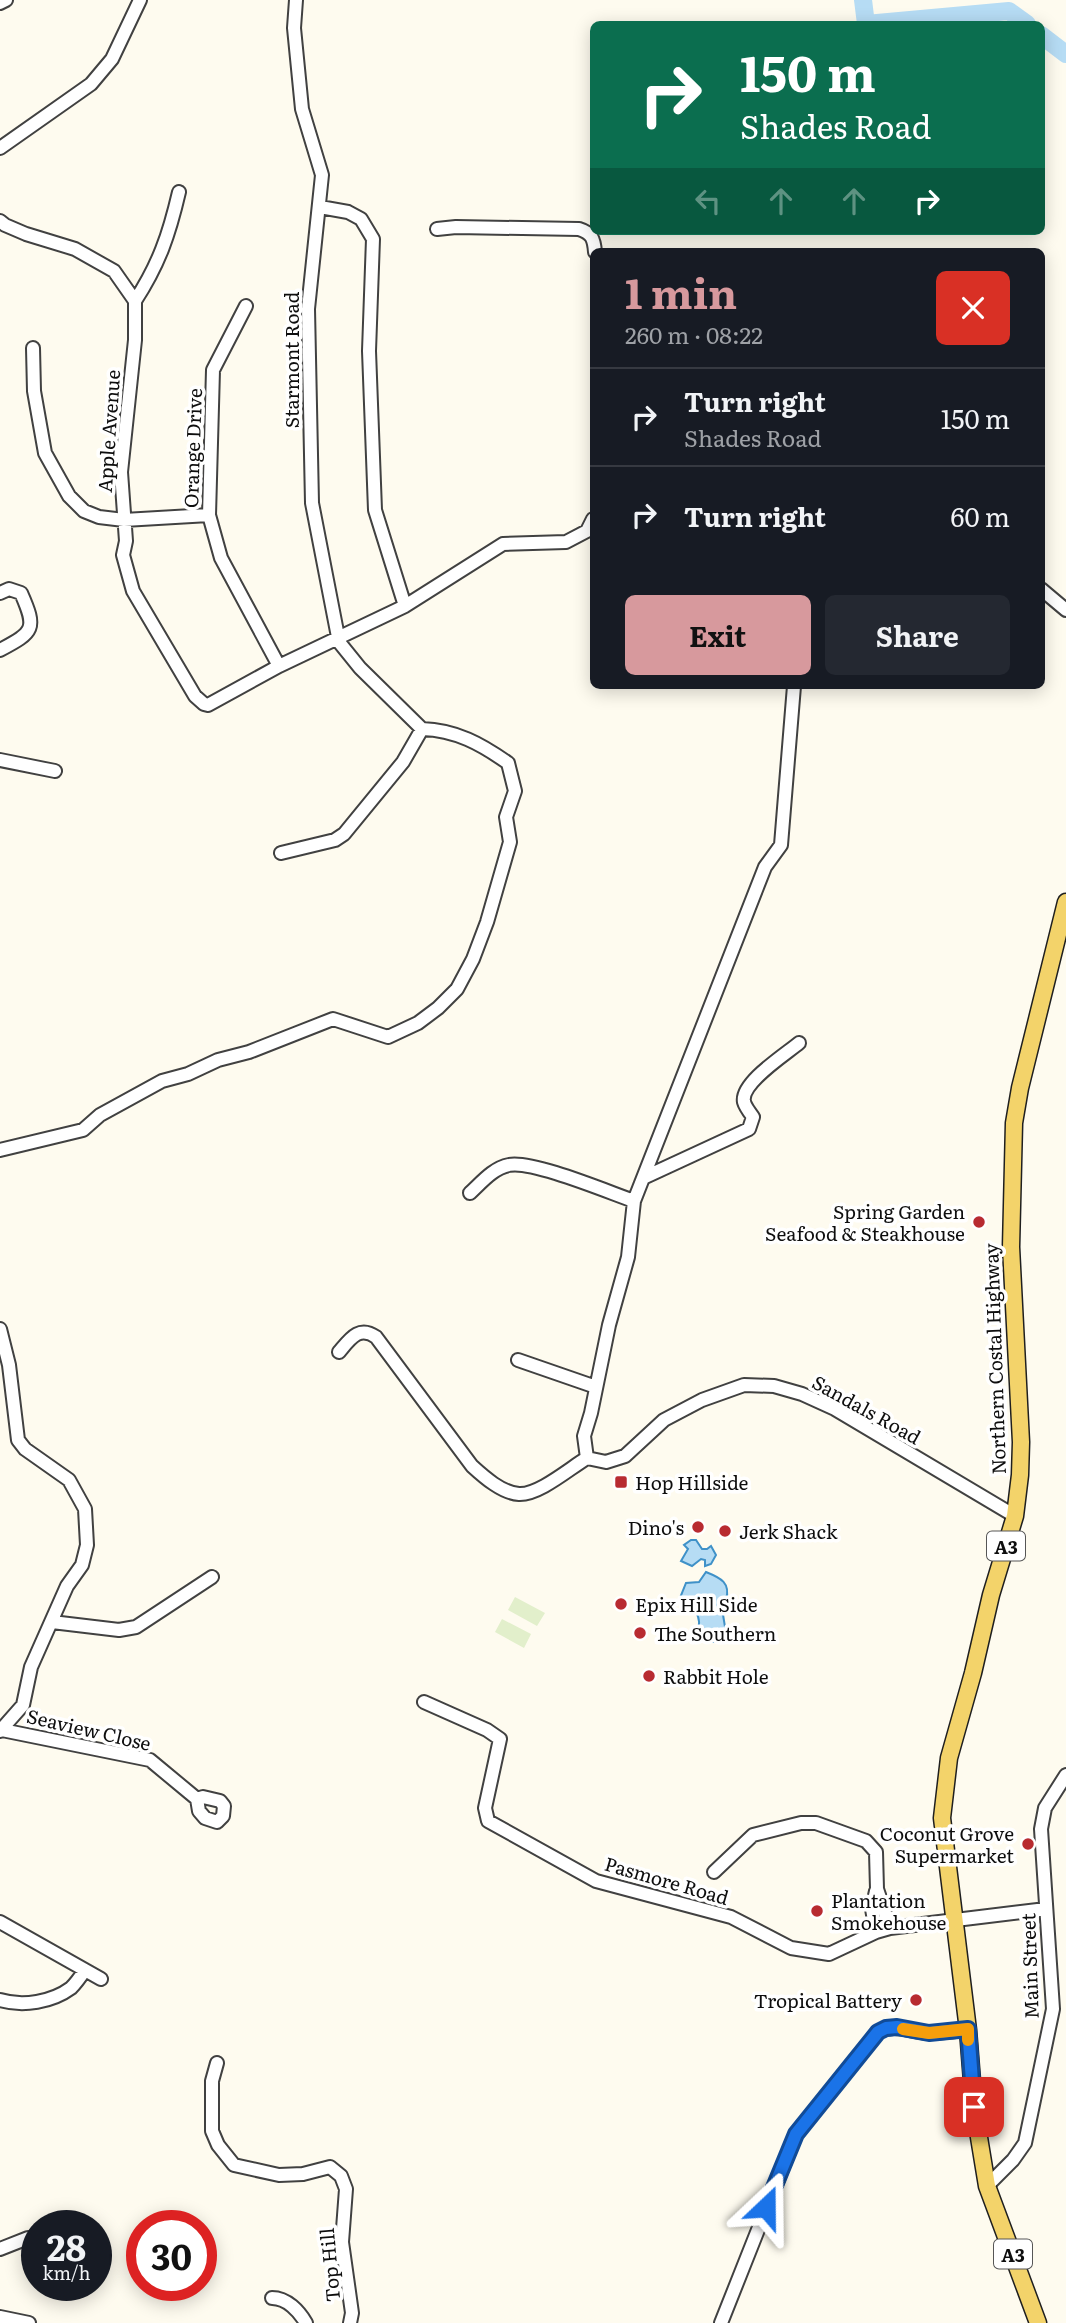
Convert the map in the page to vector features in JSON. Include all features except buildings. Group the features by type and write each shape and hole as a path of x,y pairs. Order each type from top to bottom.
{"main road":[{"name":"Northern Costal Highway","path":"987,2186 974,2107 968,2029 942,1818 948,1758 1015,1516 1021,1442 1011,1247 1014,1123 1020,1088 1066,902"},
{"name":"A3","path":"987,2186 1038,2323"}],"street":[{"path":"0,3 6,0"},
{"path":"0,148 91,84 112,60 140,0"},
{"name":"Starmont Road","path":"296,0 294,28 302,109 322,175 307,309 312,503 339,637"},
{"path":"0,220 26,234 75,249 114,271 135,301 153,275 169,234 179,192"},
{"path":"320,207 348,212 361,219 373,239 369,351 375,510 405,606"},
{"path":"437,229 579,229 590,233"},
{"name":"Apple Avenue","path":"135,301 135,340 121,472 125,541 123,555 134,591 195,696 204,704 208,705 279,666"},
{"name":"Orange Drive","path":"246,306 214,370 209,515 221,558 279,666"},
{"path":"33,348 34,391 45,453 69,496 84,511 99,517 124,520 209,515"},
{"path":"279,666 405,606 503,544 566,542 587,531 590,525"},
{"path":"0,593 9,589 21,593 32,617 32,625 27,635 0,650"},
{"path":"1045,592 1066,610"},
{"path":"0,1150 83,1130 100,1115 162,1081 188,1074 218,1060 249,1052 334,1019 388,1037 418,1023 457,989 474,959 510,842 506,817 515,791 508,763 486,747 456,734 422,729 360,668 339,642 339,637"},
{"path":"339,1352 353,1335 359,1332 376,1337 472,1466 490,1482 519,1494 537,1490 587,1458 584,1436 609,1325 628,1257 634,1201 765,867 781,845 794,689"},
{"path":"281,853 335,840 344,834 403,762 422,729"},
{"path":"0,760 55,771"},
{"path":"643,1178 749,1129 753,1116 744,1102 746,1091 753,1080 799,1043"},
{"path":"470,1193 495,1170 510,1164 535,1167 634,1201"},
{"path":"0,1329 18,1440 25,1449 69,1480 85,1509 87,1545 82,1565 67,1586 31,1667 23,1705 1,1730"},
{"path":"518,1360 596,1387"},
{"name":"Sandals Road","path":"587,1458 606,1462 625,1456 664,1420 702,1400 744,1385 774,1386 802,1394 835,1409 1015,1516"},
{"path":"52,1622 119,1630 136,1627 212,1577"},
{"name":"Pasmore Road","path":"425,1703 487,1730 500,1739 485,1808 488,1821 596,1881 731,1917 791,1948 829,1954 876,1931 890,1928 1046,1909"},
{"name":"Seaview Close","path":"1,1730 150,1760 197,1799"},
{"name":"Main Street","path":"987,2186 1026,2143 1051,2030 1053,2008 1041,1829 1045,1808 1066,1775"},
{"path":"714,1872 753,1835 801,1823 816,1823 866,1840 876,1853 877,1889 872,1909 876,1931"},
{"path":"877,1889 890,1928"},
{"path":"0,1922 101,1979"},
{"path":"0,2000 31,2003 52,1998 72,1987 85,1970"},
{"path":"721,2323 796,2134 878,2032 897,2027 929,2033 968,2029"},
{"name":"Top Hill","path":"217,2063 212,2081 212,2131 218,2145 234,2165 279,2175 303,2174 330,2167 341,2176 346,2189 342,2242 352,2313 350,2323"},
{"path":"0,2249 21,2241"},
{"path":"272,2298 278,2298 299,2311 306,2323"},
{"path":"0,2317 29,2323"}],"green space":[{"path":"515,1597 545,1613 537,1626 508,1610"},
{"path":"502,1619 531,1634 524,1648 495,1632"}],"water":[{"path":"696,1540 702,1549 711,1546 716,1555 711,1564 705,1566 705,1560 701,1559 692,1566 681,1561 688,1549 684,1545"},
{"path":"706,1572 720,1579 727,1589 723,1612 723,1640 713,1642 697,1633 698,1617 680,1598 686,1583 699,1582"}],"waterway":[{"path":"863,0 866,21"},
{"path":"899,21 1009,11 1023,21"},
{"path":"1045,38 1066,54"}],"slow traffic":[{"path":"903,2029 929,2033 968,2029 968,2040"}],"place":[{"name":"Spring Garden Seafood & Steakhouse","path":"979,1222"},
{"name":"Hop Hillside","path":"621,1482"},
{"name":"Dino's","path":"698,1527"},
{"name":"Jerk Shack","path":"725,1531"},
{"name":"Epix Hill Side","path":"621,1604"},
{"name":"The Southern","path":"640,1633"},
{"name":"Rabbit Hole","path":"649,1676"},
{"name":"Coconut Grove Supermarket","path":"1028,1844"},
{"name":"Plantation Smokehouse","path":"817,1911"},
{"name":"Tropical Battery","path":"916,2000"}],"route":[{"path":"766,2207 796,2134 878,2032 886,2028 897,2027 929,2033 968,2029 974,2107"}]}
